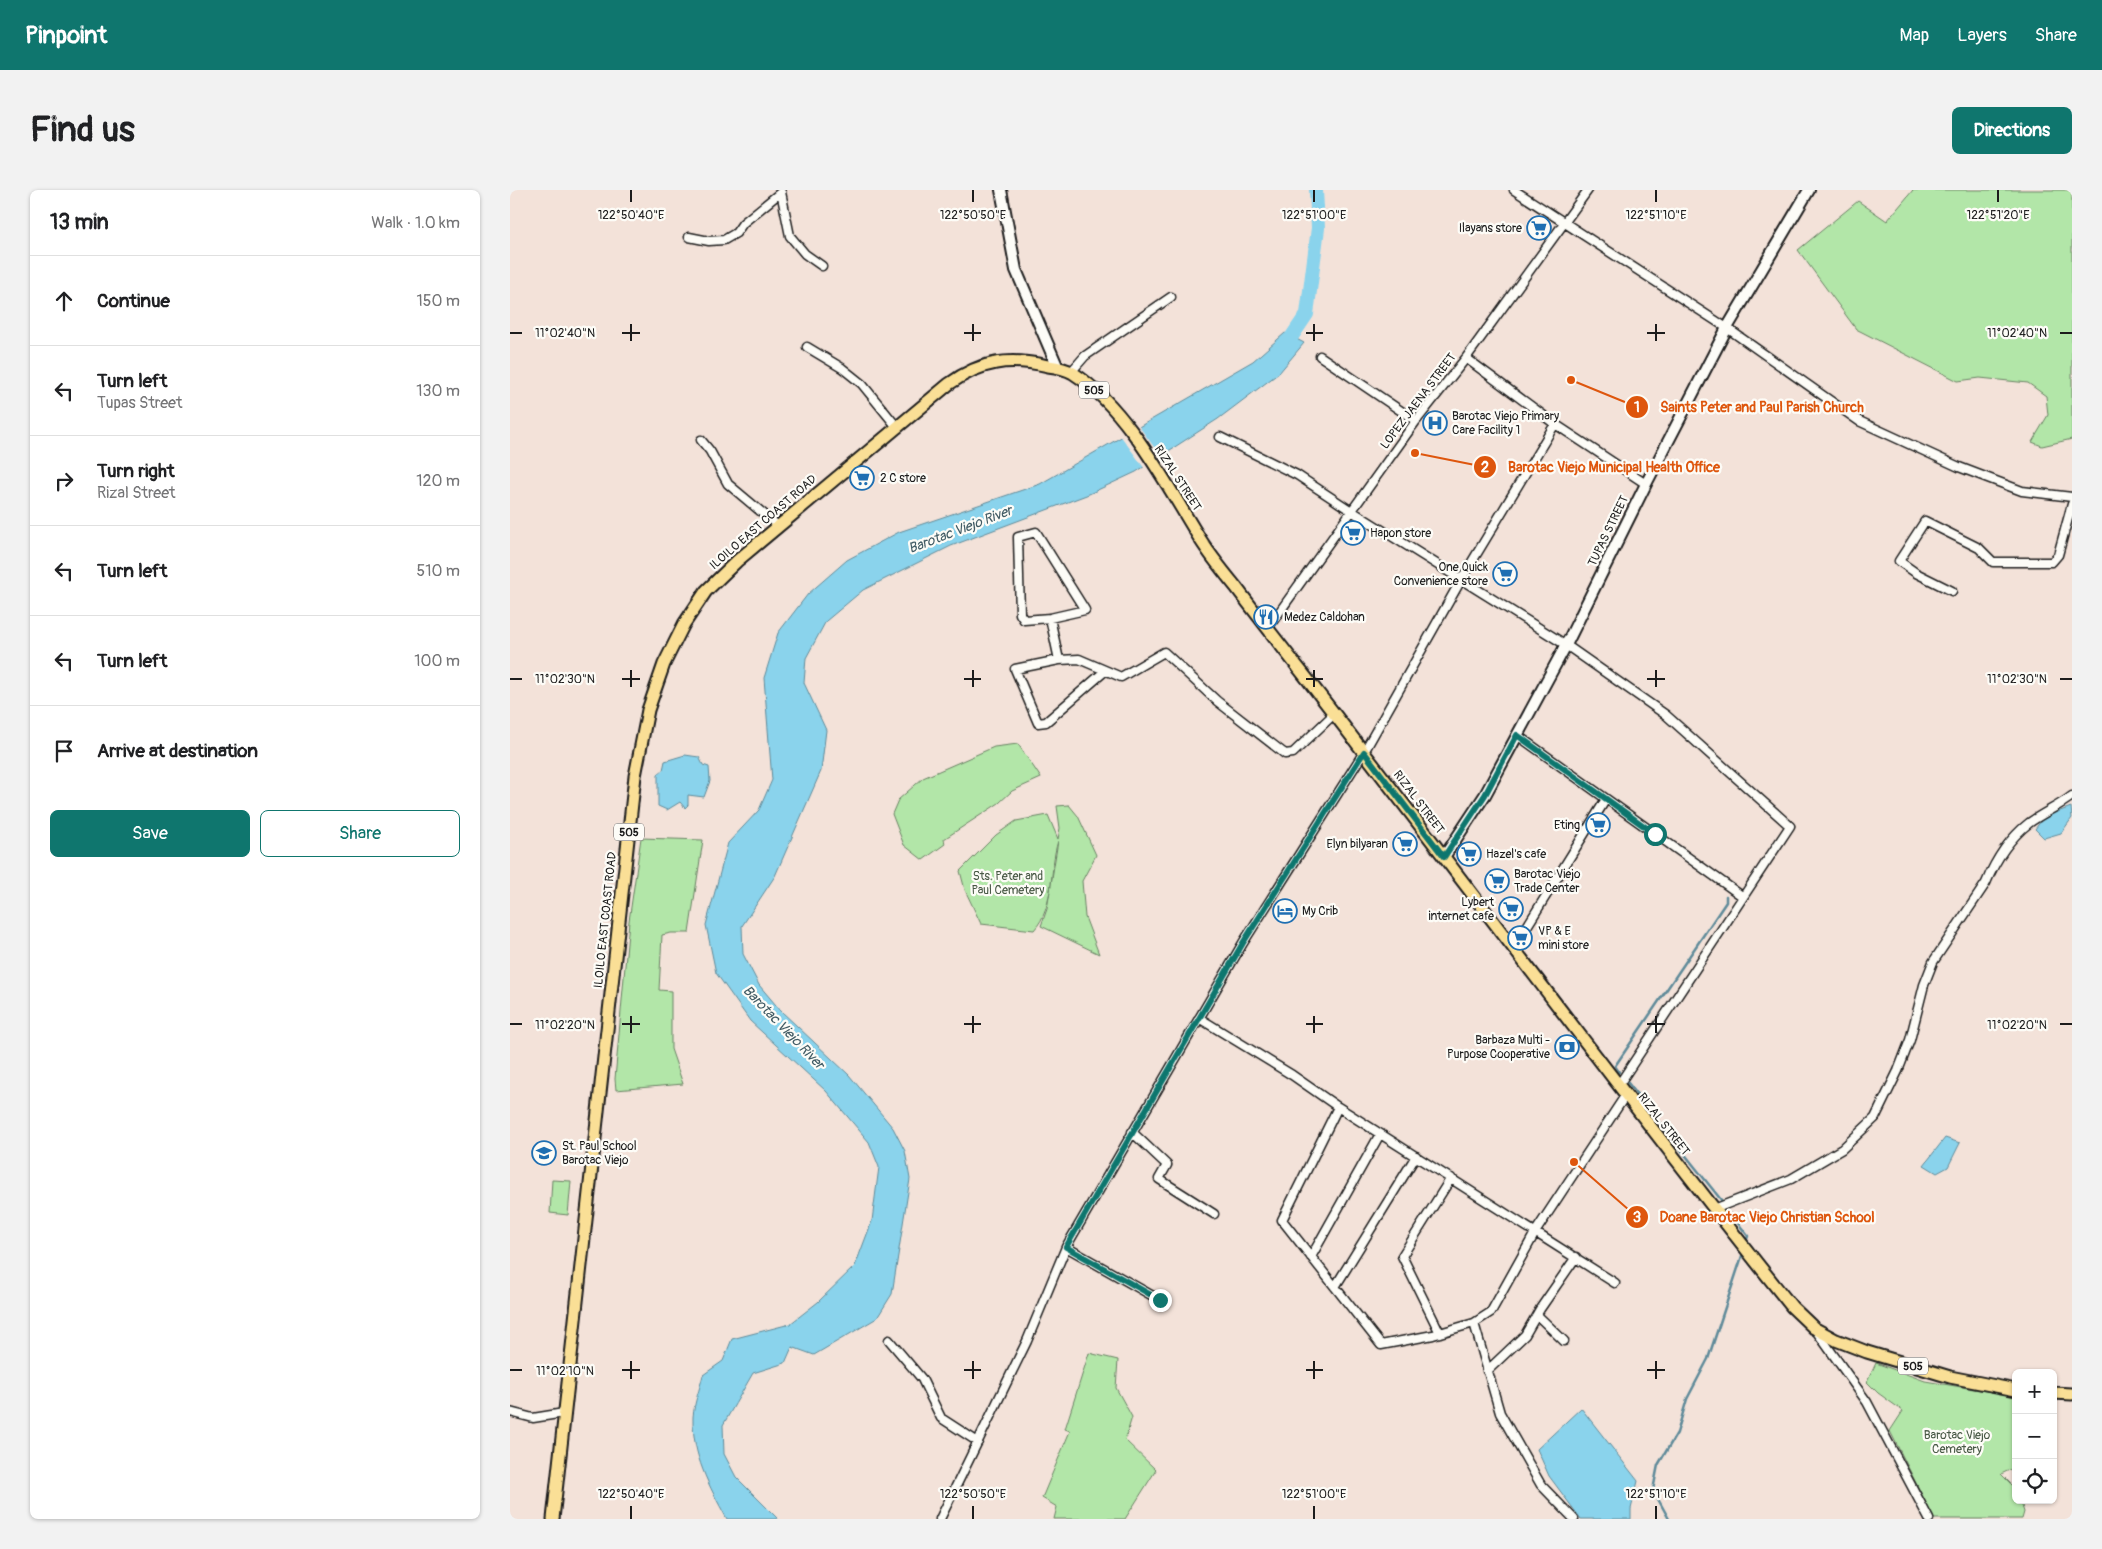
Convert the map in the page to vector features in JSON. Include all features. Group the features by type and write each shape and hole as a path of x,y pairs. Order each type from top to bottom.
{"main road":[{"name":"ILOILO EAST COAST ROAD","path":"553,1519 635,776 648,710 664,664 684,624 706,591 736,561 966,372 987,364 1010,360 1058,368"},
{"name":"RIZAL STREET","path":"1058,368 1071,372 1100,395 1122,421 1158,469 1199,538 1625,1096 1792,1307 1814,1328"},
{"name":"505","path":"1814,1328 1836,1340 1867,1352 1950,1377 2012,1389"},
{"path":"2057,1393 2072,1394"}],"street":[{"path":"1001,190 1016,270 1058,368"},
{"path":"1514,190 1562,223 1727,328 1859,420 1959,467 2022,491 2072,497"},
{"name":"LOPEZ JAENA STREET","path":"1268,628 1350,510 1416,420 1466,358 1562,223 1588,190"},
{"name":"TUPAS STREET","path":"1444,857 1485,795 1566,645 1646,484 1727,328 1810,190"},
{"path":"689,237 709,241 724,240 736,233 743,223 781,191 790,236 805,254 822,266"},
{"path":"1071,372 1085,356 1171,297"},
{"path":"807,346 842,368 862,384 897,427"},
{"path":"1320,356 1416,420"},
{"path":"1466,358 1555,424 1646,484"},
{"path":"940,1519 1027,1341 1066,1247 1243,943 1364,752 1462,580 1555,424"},
{"path":"1220,437 1297,475 1566,645 1666,716 1790,826 1783,840 1742,896 1618,1086"},
{"path":"701,440 710,451 728,484 778,526"},
{"path":"1952,591 1916,573 1900,561 1925,521 1979,548 1993,562 2052,562 2058,555 2072,504"},
{"path":"1036,532 1085,610 1050,618 1024,620 1020,614 1018,537 1036,532"},
{"path":"1050,618 1059,660"},
{"path":"1105,671 1046,722 1038,723 1015,669 1059,660 1079,659 1121,678 1164,652 1217,700 1285,754 1293,753 1334,714"},
{"path":"1517,735 1742,896"},
{"path":"1714,1209 1792,1179 1842,1148 1875,1118 1901,1063 1933,962 1986,883 2005,849 2015,837 2029,824 2072,796"},
{"path":"1513,949 1606,799"},
{"path":"1199,1018 1292,1075 1338,1107 1536,1231 1615,1283"},
{"path":"1338,1107 1282,1220 1381,1345 1440,1333 1474,1323 1491,1312 1536,1231 1625,1096"},
{"path":"1132,1132 1167,1164 1159,1179 1214,1214"},
{"path":"1311,1257 1380,1134"},
{"path":"1335,1287 1416,1156"},
{"path":"1440,1333 1402,1256 1450,1178"},
{"path":"1066,1247 1160,1300"},
{"path":"1487,1371 1525,1335 1536,1315 1576,1257"},
{"path":"1536,1315 1564,1341"},
{"path":"1474,1323 1500,1413 1541,1485 1574,1519"},
{"path":"1814,1328 1867,1402 1929,1519"},
{"path":"889,1340 922,1379 941,1418 978,1442"},
{"path":"510,1412 534,1418 564,1413"}],"green space":[{"path":"1913,190 2072,190 2072,439 2042,446 2032,442 2048,415 2046,396 2028,383 1980,378 1958,381 1856,329 1798,250 1858,201 1887,221"},
{"path":"1018,744 1041,778 1012,791 999,803 944,839 945,844 923,860 904,845 892,814 898,800 923,778 994,747"},
{"name":"Sts. Peter and Paul Cemetery","path":"1069,805 1078,816 1096,855 1082,881 1085,917 1099,954 1041,926 1047,909 1050,888 1041,921 1034,930 981,924 965,890 960,871 996,835 1016,821 1048,815 1058,839 1060,828 1057,806","holes":["1058,841 1051,887 1055,852"]},
{"path":"641,838 703,840 689,933 662,935 659,990 671,991 671,1049 683,1084 616,1090 615,1079 629,921"},
{"path":"552,1180 571,1181 568,1215 550,1213"},
{"path":"1089,1353 1118,1360 1116,1388 1132,1417 1125,1440 1156,1470 1125,1519 1054,1519 1057,1507 1042,1498 1070,1431 1065,1429"},
{"name":"Barotac Viejo Cemetery","path":"1876,1363 1925,1381 2012,1395 2012,1469 2001,1474 2012,1485 2012,1504 2021,1504 2024,1512 2022,1519 1934,1519 1890,1431 1903,1411 1878,1393 1867,1382"}],"water":[{"path":"1285,333 1304,343 1279,373 1218,419 1136,472 1089,494 951,546 863,590 826,621 806,658 804,683 826,730 821,771 775,876 742,926 743,954 759,985 781,1011 849,1075 893,1128 905,1151 910,1179 892,1294 877,1318 814,1355 792,1347 785,1363 753,1373 723,1425 724,1454 736,1477 778,1519 727,1519 708,1482 695,1444 693,1417 703,1375 723,1361 732,1339 790,1324 818,1302 855,1266 872,1221 879,1167 869,1142 826,1091 750,1021 716,973 706,925 728,843 759,810 772,780 764,678 778,633 808,594 847,560 899,532 1040,484 1253,361"},
{"path":"685,755 699,757 703,765 709,767 710,781 704,797 688,795 688,805 685,808 680,802 667,810 658,806 658,774 663,770 665,761"},
{"path":"2071,807 2072,818 2061,833 2044,838 2035,829 2044,817"},
{"path":"1945,1138 1960,1143 1948,1167 1937,1173 1924,1165"},
{"path":"1581,1408 1638,1481 1631,1509 1631,1519 1581,1519 1549,1476 1537,1449"}],"pier":[{"path":"1138,425 1162,458 1145,469 1120,435"}],"waterway":[{"name":"Barotac Viejo River","path":"1282,351 1307,314 1318,228 1316,190"},
{"path":"1619,1072 1615,1066 1726,902 1726,896"},
{"path":"1628,1083 1722,1201"},
{"path":"1731,1214 1748,1236 1746,1242"},
{"path":"1669,1519 1653,1490 1658,1465 1677,1433 1687,1399 1708,1359 1743,1253"}],"place":[{"name":"Ilayans store","path":"1539,228"},
{"name":"Saints Peter and Paul Parish Church","path":"1571,380"},
{"name":"Barotac Viejo Primary Care Facility 1","path":"1435,423"},
{"name":"Barotac Viejo Municipal Health Office","path":"1415,453"},
{"name":"2 C store","path":"862,478"},
{"name":"Hapon store","path":"1353,533"},
{"name":"One Quick Convenience store","path":"1505,574"},
{"name":"Medez Caldohan","path":"1266,617"},
{"name":"Eting","path":"1598,825"},
{"name":"Elyn bilyaran","path":"1405,844"},
{"name":"Hazel's cafe","path":"1469,854"},
{"name":"Barotac Viejo Trade Center","path":"1497,881"},
{"name":"Lybert internet cafe","path":"1511,909"},
{"name":"My Crib","path":"1285,911"},
{"name":"VP & E mini store","path":"1520,938"},
{"name":"Barbaza Multi - Purpose Cooperative","path":"1567,1047"},
{"name":"St. Paul School Barotac Viejo","path":"544,1153"},
{"name":"Doane Barotac Viejo Christian School","path":"1574,1162"}],"route":[{"path":"1160,1300 1066,1247 1243,943 1364,752 1444,857 1485,795 1517,735 1655,834"}]}
